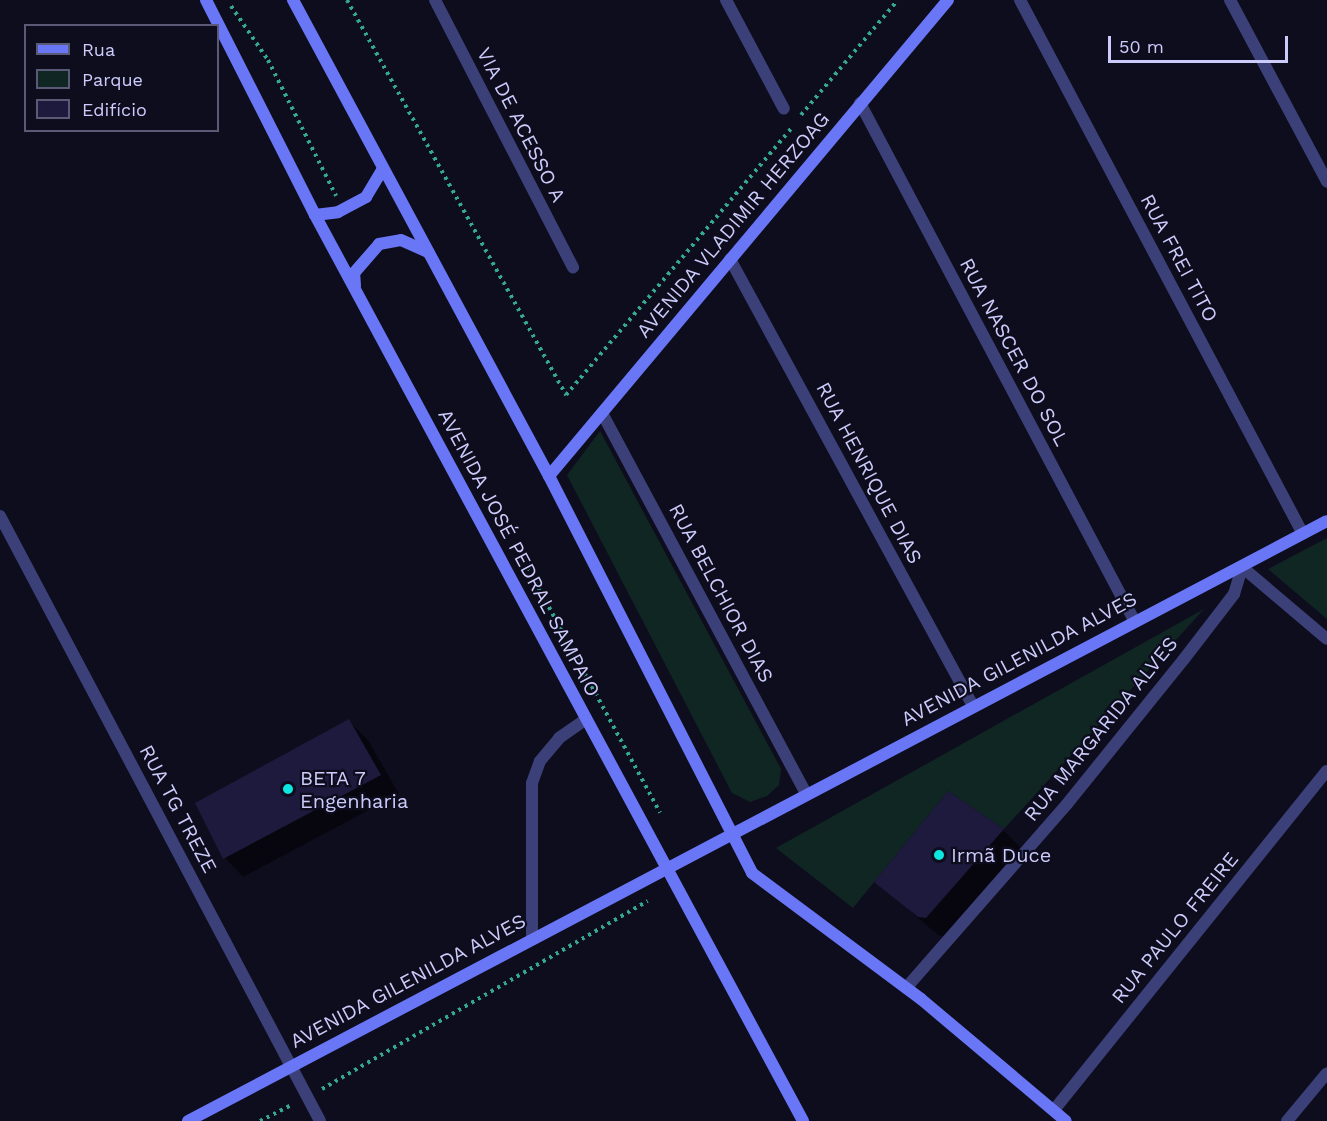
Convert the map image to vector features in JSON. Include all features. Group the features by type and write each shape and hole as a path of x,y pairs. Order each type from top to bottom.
{"main road":[{"name":"AVENIDA JOSÉ PEDRAL SAMPAIO","path":"206,0 218,24"},
{"path":"292,0 549,476 752,873 906,988 1066,1121"},
{"name":"AVENIDA VLADIMIR HERZOAG","path":"549,476 948,0"},
{"name":"AVENIDA JOSÉ PEDRAL SAMPAIO","path":"219,26 315,215 586,719 668,865 803,1121"},
{"path":"315,215 338,212 366,197 383,169"},
{"path":"355,290 354,273 379,244 401,240 428,252"},
{"name":"AVENIDA GILENILDA ALVES","path":"188,1121 647,876 1327,521"}],"street":[{"name":"VIA DE ACESSO A","path":"435,0 573,267"},
{"path":"726,0 784,109"},
{"name":"RUA FREI TITO","path":"1020,0 1303,534"},
{"path":"1230,0 1327,182"},
{"name":"RUA NASCER DO SOL","path":"860,103 1134,620"},
{"name":"RUA HENRIQUE DIAS","path":"730,259 973,706"},
{"name":"RUA BELCHIOR DIAS","path":"602,413 806,793"},
{"name":"RUA TG TREZE","path":"0,516 293,1064 320,1121"},
{"path":"1242,567 1327,639"},
{"name":"RUA MARGARIDA ALVES","path":"906,988 1067,804 1184,659 1234,594 1242,567"},
{"path":"532,937 532,783 540,761 559,738 586,719"},
{"name":"RUA PAULO FREIRE","path":"1054,1110 1327,771"},
{"path":"1287,1121 1327,1073"}],"path":[{"path":"227,0 268,60 336,194 338,212"},
{"path":"347,0 566,395 898,0"},
{"path":"520,553 663,819"},
{"path":"260,1121 308,1097 678,884"}],"green space":[{"path":"600,431 781,769 779,785 767,796 750,802 732,793 567,475"},
{"path":"1327,538 1327,619 1268,569"},
{"path":"1204,609 1004,829 948,791 853,908 776,848"}],"building":[{"name":"BETA 7 Engenharia","path":"349,719 381,775 223,859 195,803"},
{"name":"Irmã Duce","path":"948,791 1004,829 926,918 918,917 874,882"}],"place":[{"name":"BETA 7 Engenharia","path":"288,789"},
{"name":"Irmã Duce","path":"939,855"}]}
